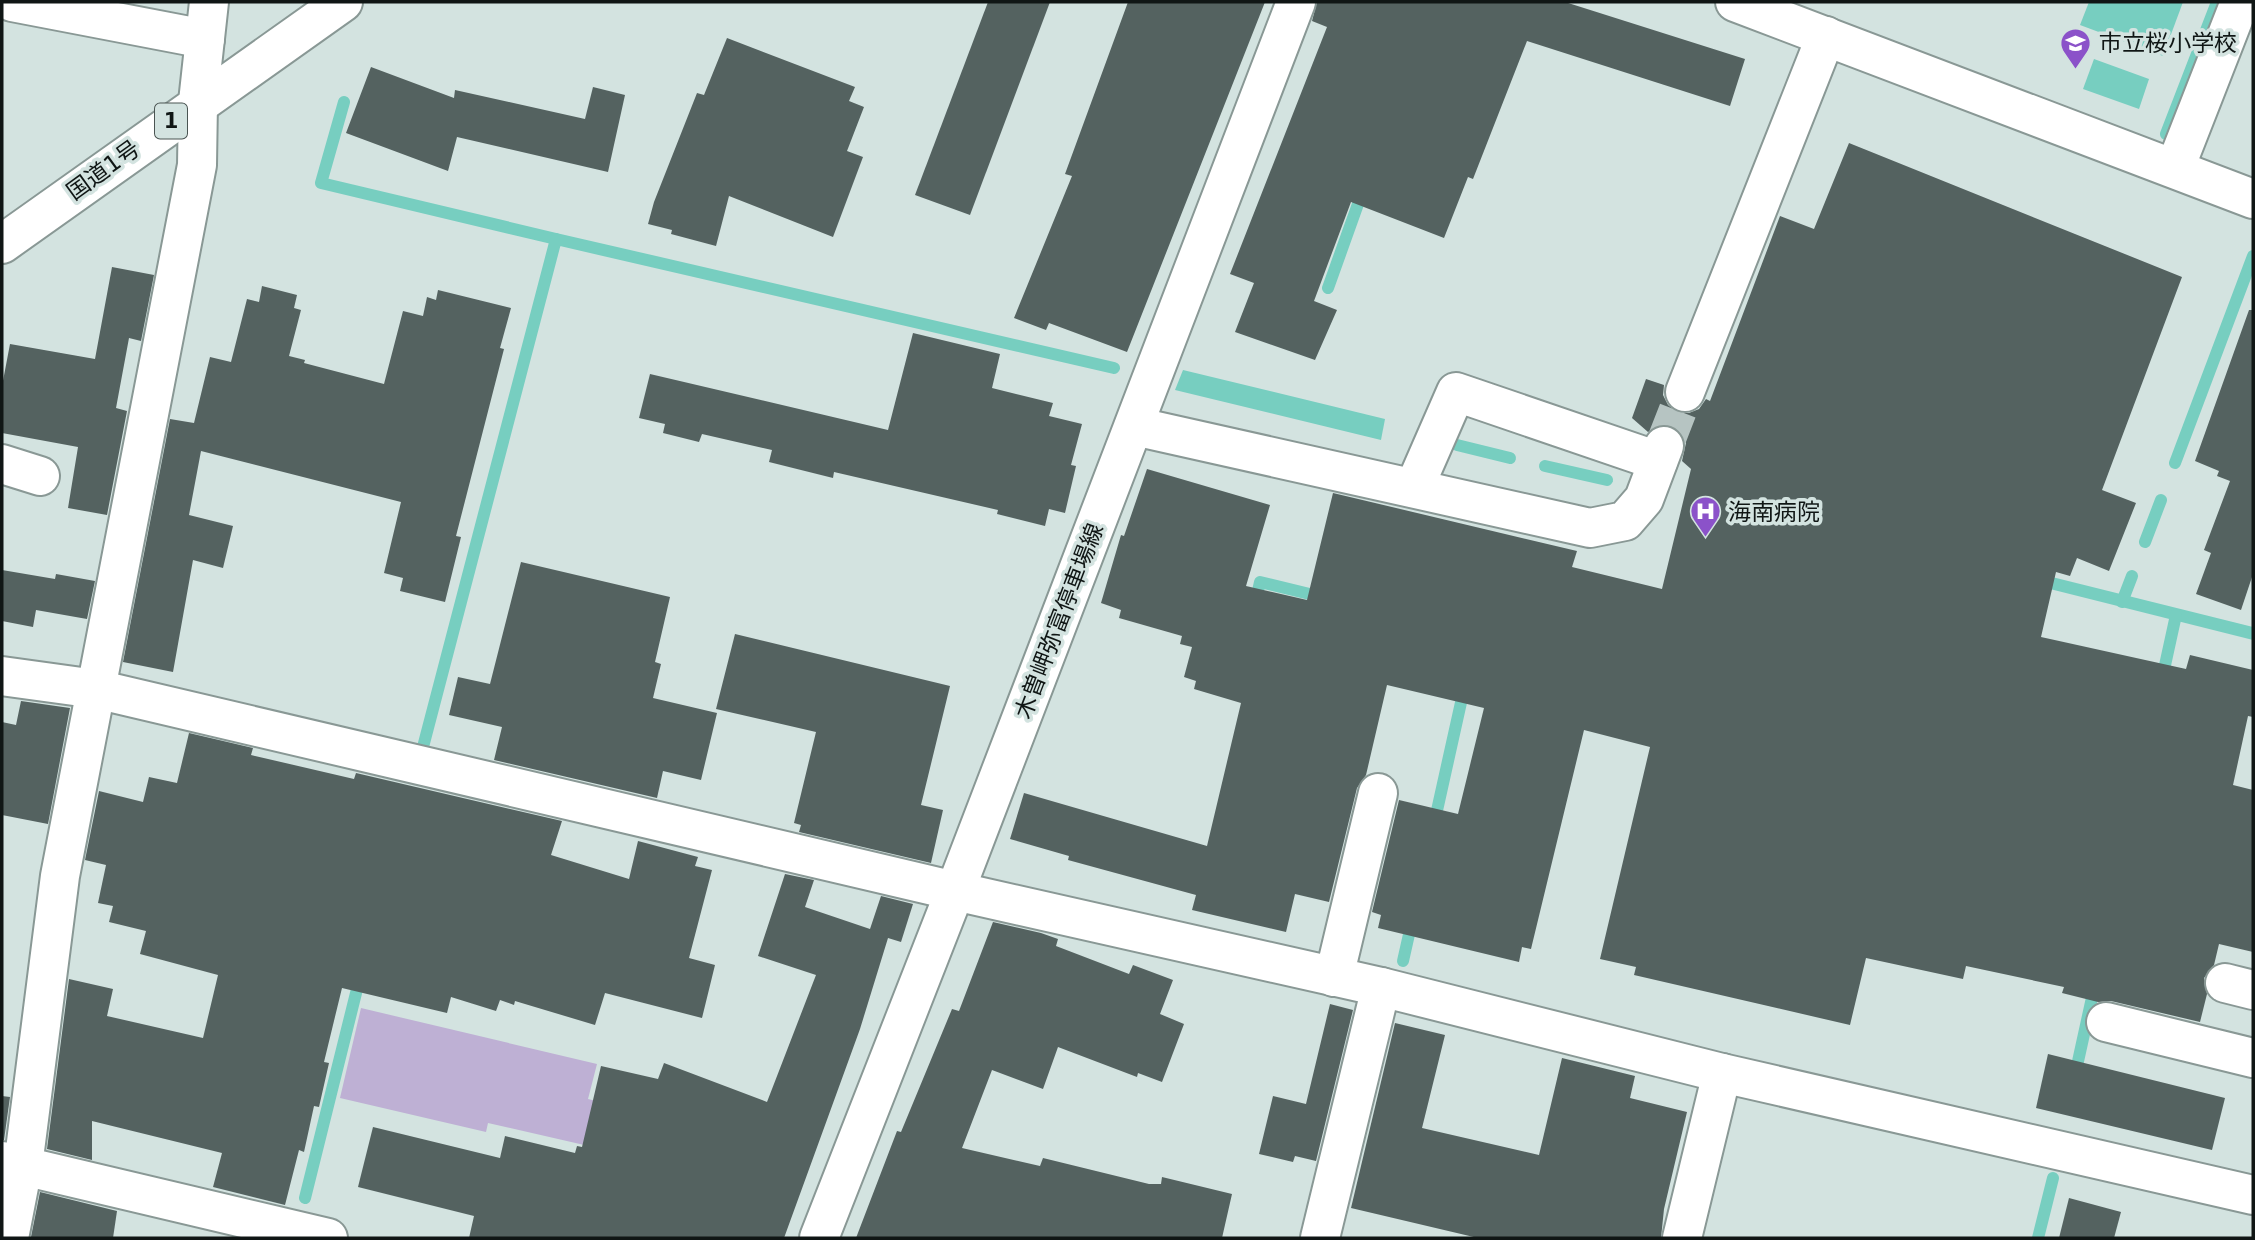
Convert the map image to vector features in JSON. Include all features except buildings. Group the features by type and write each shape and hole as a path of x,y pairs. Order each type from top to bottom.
{"main road":[{"path":"9,1238 13,1163 60,876 197,165 198,102 207,20 12,2"},
{"name":"国道1号","path":"2,244 198,102 343,2"},
{"name":"木曽岬弥富停車場線","path":"819,1238 956,891 1296,2"},
{"path":"1735,2 2253,199"},
{"path":"2175,168 2240,2"},
{"path":"1685,392 1826,36"},
{"path":"1134,426 1590,528 1625,521 1644,499 1661,454 1455,392 1414,488"},
{"path":"2,464 40,476"},
{"path":"2,677 96,689 1381,988 1722,1073 2253,1195"},
{"path":"1334,977 1378,793"},
{"path":"1320,1238 1381,988"},
{"path":"2106,1022 2253,1058"},
{"path":"1682,1238 1722,1073"},
{"path":"13,1163 328,1238"}],"shaded area":[{"path":"2089,2 2183,2 2163,56 2080,25"},
{"path":"2094,59 2149,79 2139,109 2083,89"},
{"path":"1183,370 1385,419 1381,440 1175,390"},
{"path":"1984,560 2253,627 2253,640 1982,572"},
{"path":"361,1008 597,1064 588,1099 617,1106 606,1150 488,1123 486,1132 340,1098"}],"waterway":[{"path":"2166,134 2217,2"},
{"path":"344,102 321,183 556,239"},
{"path":"1328,288 1363,190"},
{"path":"423,747 556,239 1114,368"},
{"path":"2175,463 2253,256"},
{"path":"1457,445 1510,458"},
{"path":"1545,466 1607,480"},
{"path":"2145,542 2161,500"},
{"path":"2122,602 2132,576"},
{"path":"1255,604 1260,582 1322,597"},
{"path":"2162,679 2176,615"},
{"path":"1434,824 1464,689"},
{"path":"1403,961 1412,921"},
{"path":"305,1198 360,977"},
{"path":"2075,1075 2095,984"},
{"path":"2038,1238 2053,1178"}],"tunnel":[{"path":"1664,446 1685,392"}],"place":[{"name":"市立桜小学校","path":"2076,70"},
{"name":"海南病院","path":"1705,539"}]}
